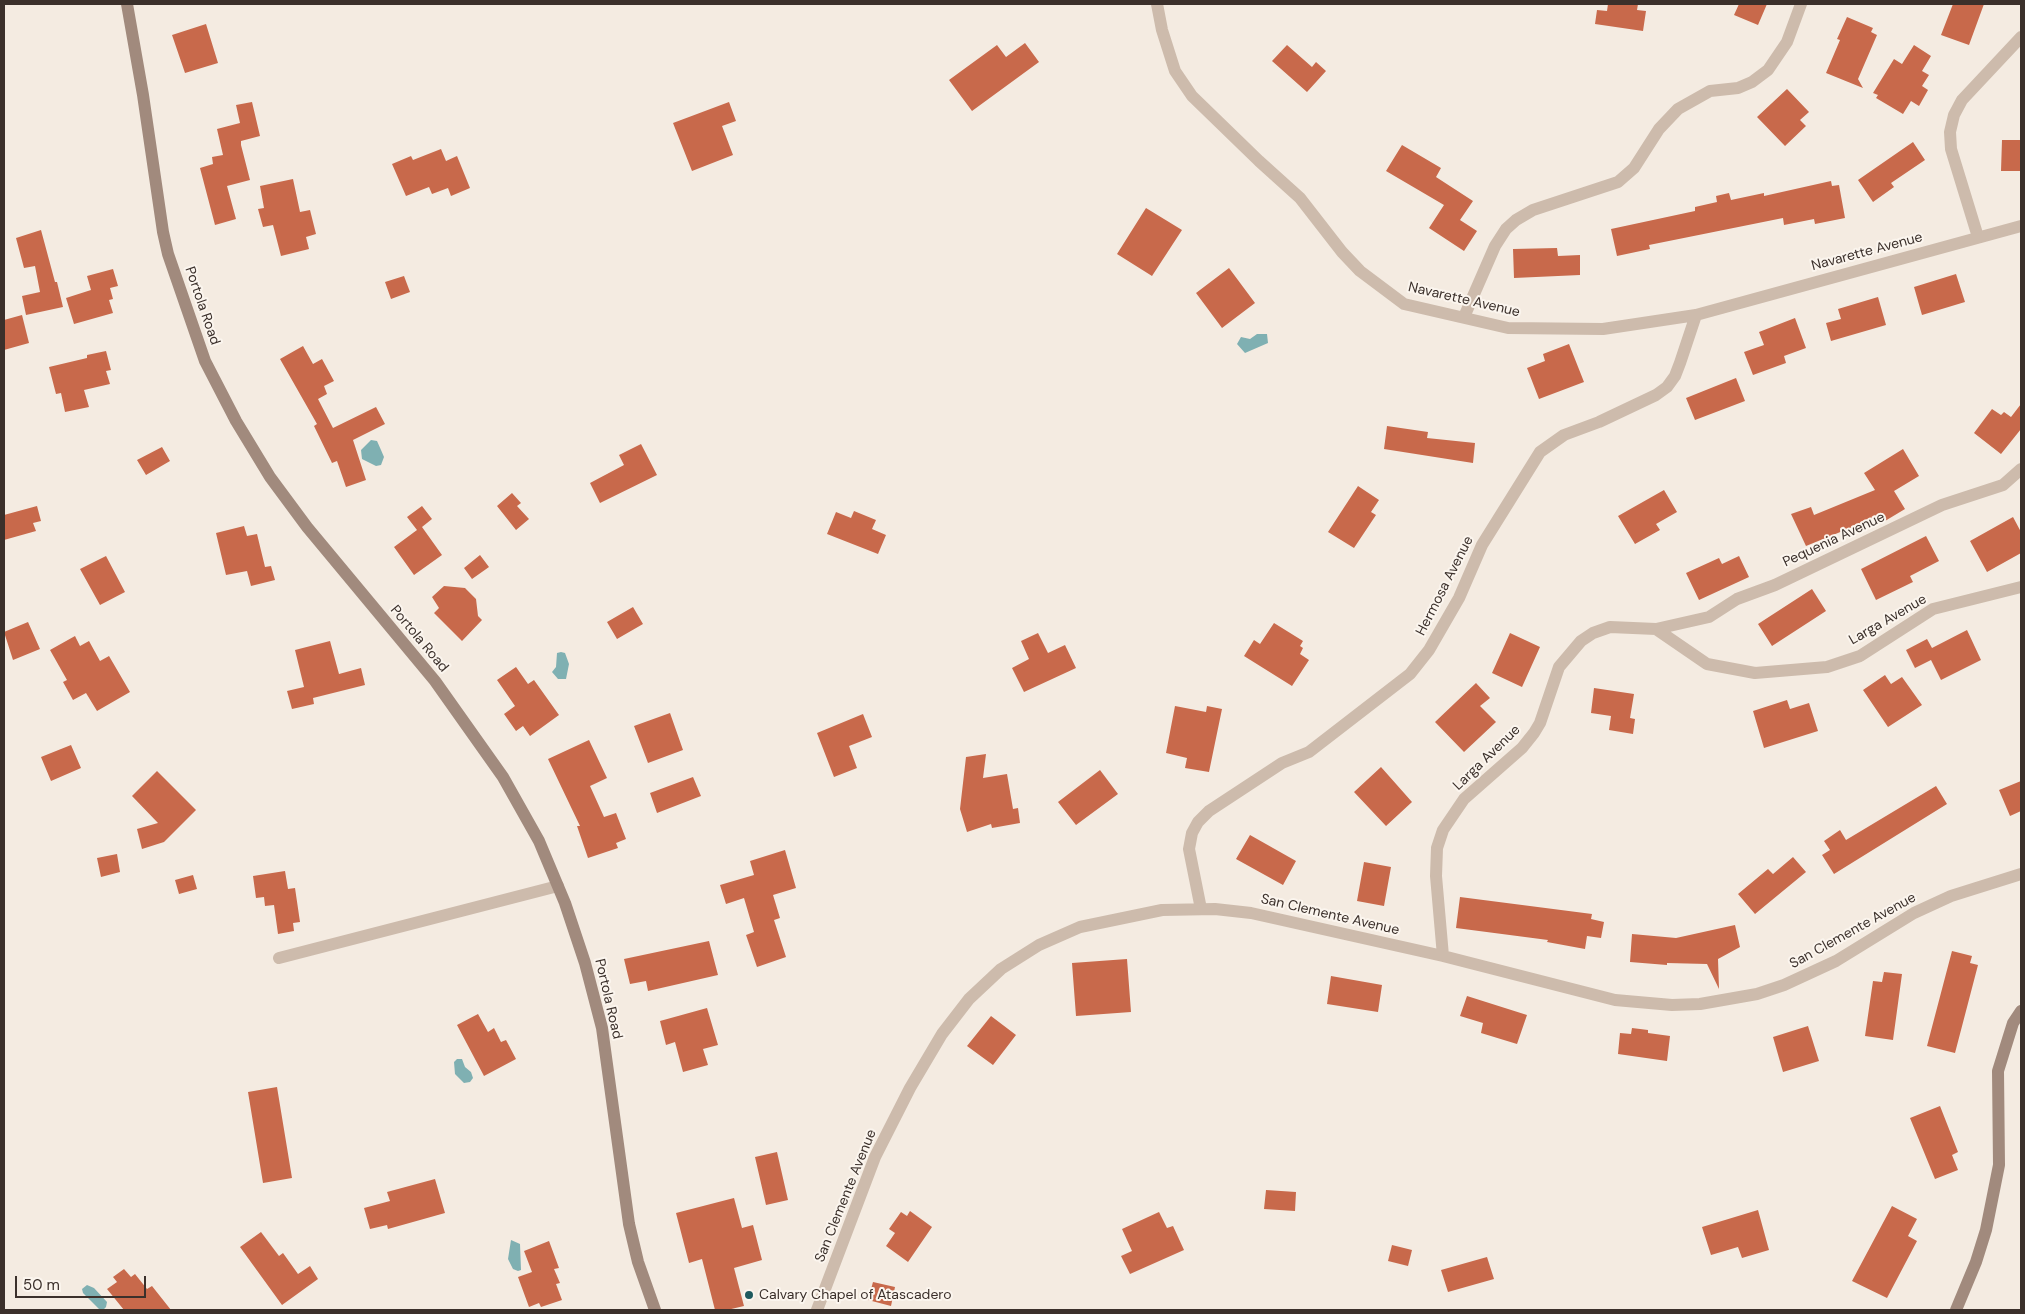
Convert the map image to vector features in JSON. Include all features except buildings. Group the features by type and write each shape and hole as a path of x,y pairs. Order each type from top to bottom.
{"street":[{"name":"Portola Road","path":"127,4 143,94 163,232 168,254 205,361 236,422 270,477 307,527 435,680 503,777 539,842 558,886 585,963 602,1028 629,1224 638,1262 655,1310"},
{"name":"Navarette Avenue","path":"1157,4 1162,30 1175,71 1192,96 1300,198 1342,252 1360,271 1404,304 1508,328 1603,329 1696,315 2021,226"},
{"path":"1464,317 1495,246 1516,220 1533,210 1618,182 1634,168 1659,129 1678,109 1710,91 1738,88 1752,82 1768,70 1787,42 1801,4"},
{"path":"1978,237 1951,149 1950,132 1954,115 1962,100 2021,37"},
{"name":"Hermosa Avenue","path":"1201,910 1189,849 1192,833 1198,822 1209,811 1282,763 1309,752 1410,674 1429,650 1459,598 1482,545 1540,452 1564,435 1599,422 1656,395 1667,387 1678,370 1696,315"},
{"name":"Pequenia Avenue","path":"1656,629 1709,617 1738,599 1942,505 2003,485 2021,469"},
{"name":"Larga Avenue","path":"1443,956 1436,876 1436,848 1443,830 1452,814 1464,799 1522,748 1534,733 1540,722 1559,667 1581,641 1610,627 1656,629 1707,664 1725,668 1754,673 1827,667 1860,656 1933,609 2021,588"},
{"name":"San Clemente Avenue","path":"817,1310 875,1157 910,1088 942,1034 969,999 1008,964 1059,935 1124,917 1162,910 1250,913 1443,956 1615,1000 1672,1005 1719,1001 1757,994 1811,974 1914,913 1951,896 2021,874"},
{"path":"279,958 558,886"},
{"path":"1956,1310 1976,1262 1986,1230 1999,1165 1998,1070 2013,1023 2021,1011"}],"water":[{"path":"1257,334 1267,334 1268,343 1245,353 1237,344 1241,337 1250,339"},
{"path":"371,440 377,441 384,457 381,465 376,466 362,459 361,450"},
{"path":"557,653 565,653 569,664 566,679 558,679 552,672 556,667"},
{"path":"457,1059 462,1059 465,1067 471,1072 473,1078 470,1082 464,1083 455,1074 454,1062"},
{"path":"511,1240 520,1244 521,1270 518,1271 513,1269 508,1259"},
{"path":"87,1285 94,1288 107,1302 103,1310 100,1310 83,1293 82,1289"}],"place":[{"name":"Calvary Chapel of Atascadero","path":"749,1295"}]}
